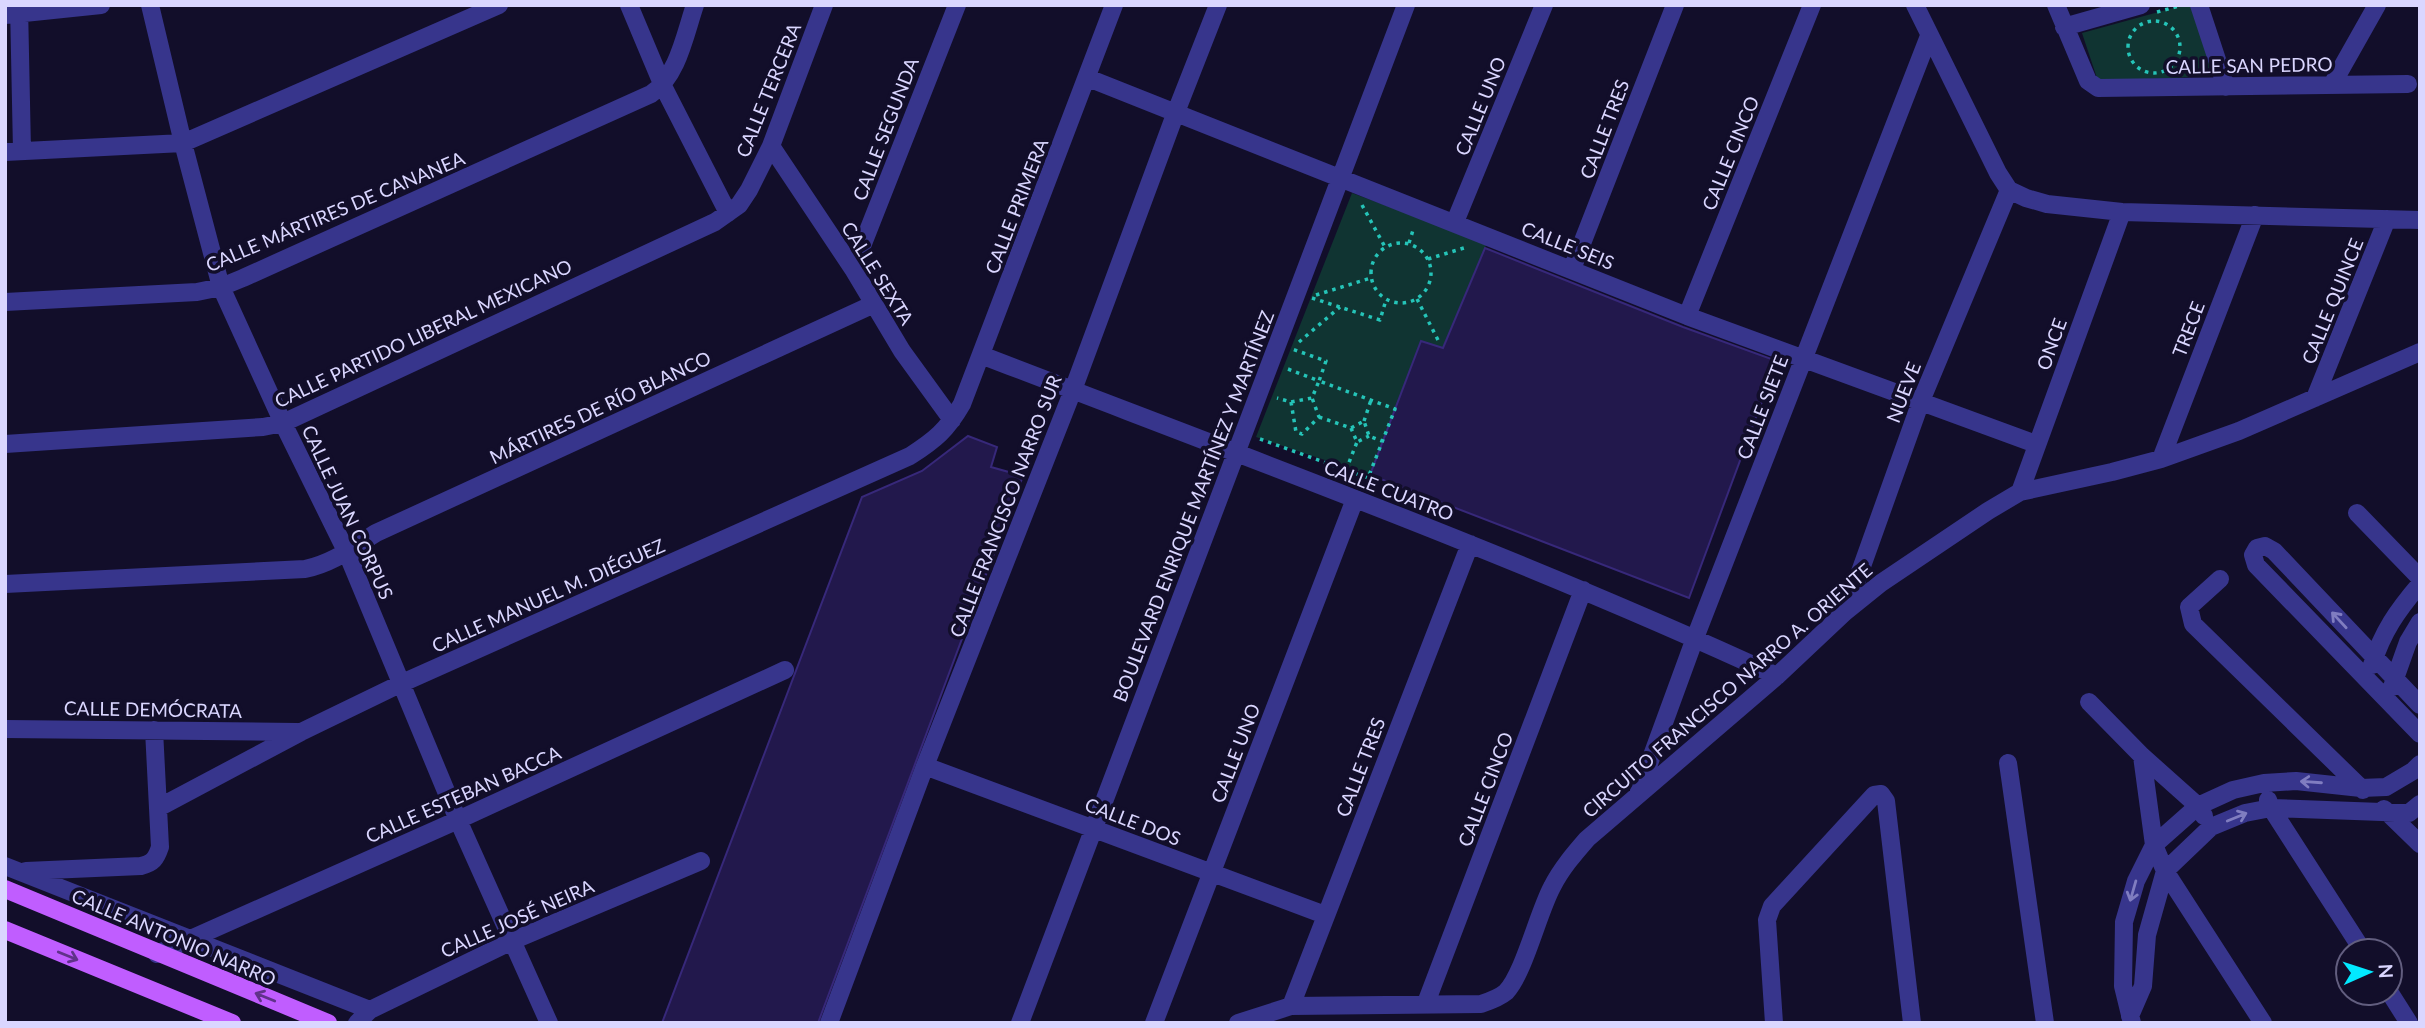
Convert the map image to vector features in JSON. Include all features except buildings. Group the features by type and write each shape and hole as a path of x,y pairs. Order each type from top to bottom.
{"main road":[{"name":"CALLE ANTONIO NARRO","path":"5,889 328,1023"},
{"path":"5,930 232,1023"}],"street":[{"path":"101,5 15,11 14,152 183,143 499,5"},
{"name":"CALLE JUAN CORPUS","path":"150,5 221,287 283,423 347,553 458,820 549,1023"},
{"path":"629,5 663,86 728,213"},
{"path":"663,86 673,68 695,5"},
{"name":"CALLE TERCERA","path":"749,190 771,146 824,5"},
{"name":"CALLE SEGUNDA","path":"853,269 957,5"},
{"name":"CALLE PRIMERA","path":"952,420 962,404 1114,5"},
{"name":"CALLE FRANCISCO NARRO SUR","path":"830,1023 925,766 1073,390 1218,5"},
{"name":"BOULEVARD ENRIQUE MARTÍNEZ Y MARTÍNEZ","path":"1020,1023 1406,5"},
{"name":"CALLE UNO","path":"1455,222 1544,5"},
{"name":"CALLE TRES","path":"1572,269 1675,5"},
{"name":"CALLE CINCO","path":"1688,316 1812,5"},
{"path":"1915,5 1998,173 2008,190 2025,198 2047,204 2122,212 2420,220"},
{"path":"2056,5 2064,27 2143,10"},
{"path":"2199,5 2226,87"},
{"path":"2333,83 2377,5"},
{"name":"CALLE SAN PEDRO","path":"2064,27 2092,85 2108,89 2333,83 2408,84"},
{"name":"CALLE SIETE","path":"1639,793 1695,638 1929,36"},
{"name":"CALLE SEIS","path":"1088,78 1688,316 2036,444"},
{"name":"CALLE MÁRTIRES DE CANANEA","path":"5,302 197,292 221,287 652,94 663,86"},
{"name":"CALLE SEXTA","path":"771,146 853,269 902,351 952,420"},
{"name":"CALLE PARTIDO LIBERAL MEXICANO","path":"5,444 263,427 283,423 678,239 728,213 739,205 749,190"},
{"name":"NUEVE","path":"1845,612 1921,401 2008,190"},
{"name":"ONCE","path":"2020,492 2122,212"},
{"name":"TRECE","path":"2161,459 2255,215"},
{"name":"CALLE QUINCE","path":"2315,398 2387,219"},
{"name":"MÁRTIRES DE RÍO BLANCO","path":"5,584 305,569 323,565 347,553 376,533 874,304"},
{"name":"CIRCUITO FRANCISCO NARRO A. ORIENTE","path":"1238,1023 1291,1006 1481,1004 1493,1000 1506,992 1515,978 1551,889 1566,863 1587,839 1881,583 2020,492 2161,459 2239,432 2420,352"},
{"name":"CALLE CUATRO","path":"981,355 1470,544 1695,638 1777,676"},
{"name":"CALLE MANUEL M. DIÉGUEZ","path":"158,808 301,732 400,684 910,456 944,432 952,420"},
{"name":"CALLE UNO","path":"1154,1023 1355,499"},
{"path":"2357,513 2420,578"},
{"name":"CALLE TRES","path":"1291,1006 1470,544"},
{"path":"2420,705 2274,551 2266,546 2257,548 2253,555 2256,565 2420,734"},
{"path":"2220,579 2189,607 2193,624 2420,844"},
{"path":"2367,680 2386,630 2396,612 2420,584"},
{"name":"CALLE CINCO","path":"1426,1003 1583,590"},
{"path":"2386,700 2408,642 2420,622"},
{"name":"CALLE ESTEBAN BACCA","path":"158,954 785,670"},
{"path":"2089,702 2142,756 2198,806 2211,827"},
{"name":"CALLE DEMÓCRATA","path":"5,729 301,732"},
{"path":"10,871 151,864 160,847 154,730"},
{"path":"2142,756 2154,845 2165,871 2263,1023"},
{"path":"2008,763 2045,1023"},
{"path":"2128,1020 2123,986 2124,922 2136,881 2154,845 2198,806 2233,790 2264,783 2296,781 2386,788 2420,764"},
{"name":"CALLE DOS","path":"925,766 1325,915"},
{"path":"2264,783 2271,808 2354,937"},
{"path":"1774,1023 1767,920 1772,905 1874,795 1881,794 1886,801 1912,1023"},
{"path":"2128,1020 2143,986 2147,934 2165,871 2211,827 2245,813 2271,808 2409,813 2420,804"},
{"name":"CALLE JOSÉ NEIRA","path":"363,1017 512,941 701,861"},
{"path":"10,871 190,939 363,1017"},
{"path":"2399,1007 2409,1023"}],"path":[{"path":"2143,10 2184,5"},
{"path":"2155,22 2171,28 2180,43 2177,60 2172,67 2156,74 2134,64 2128,48 2139,26 2155,22"},
{"path":"2147,79 2160,78"},
{"path":"1359,200 1385,247"},
{"path":"1409,243 1415,225"},
{"path":"1401,242 1409,243 1424,252 1429,259 1432,268 1429,286 1417,299 1407,303 1386,300 1379,294 1371,278 1373,260 1385,247 1401,242"},
{"path":"1429,259 1473,245"},
{"path":"1311,297 1371,278"},
{"path":"1311,297 1315,285"},
{"path":"1311,297 1380,320 1386,300"},
{"path":"1417,299 1438,340"},
{"path":"1291,348 1340,307"},
{"path":"1287,358 1296,335"},
{"path":"1291,348 1326,361 1312,398 1319,417"},
{"path":"1256,437 1368,478 1395,410 1283,367"},
{"path":"1272,397 1291,402 1312,398"},
{"path":"1369,436 1364,421 1371,400"},
{"path":"1291,402 1296,432 1302,434 1319,417"},
{"path":"1319,417 1351,428 1364,421"},
{"path":"1351,428 1357,442"},
{"path":"1346,470 1357,442 1369,436 1383,441"}],"green space":[{"path":"2192,5 2215,76 2098,81 2082,33"},
{"path":"1352,193 1487,243 1443,348 1421,341 1370,475 1256,437"}]}
